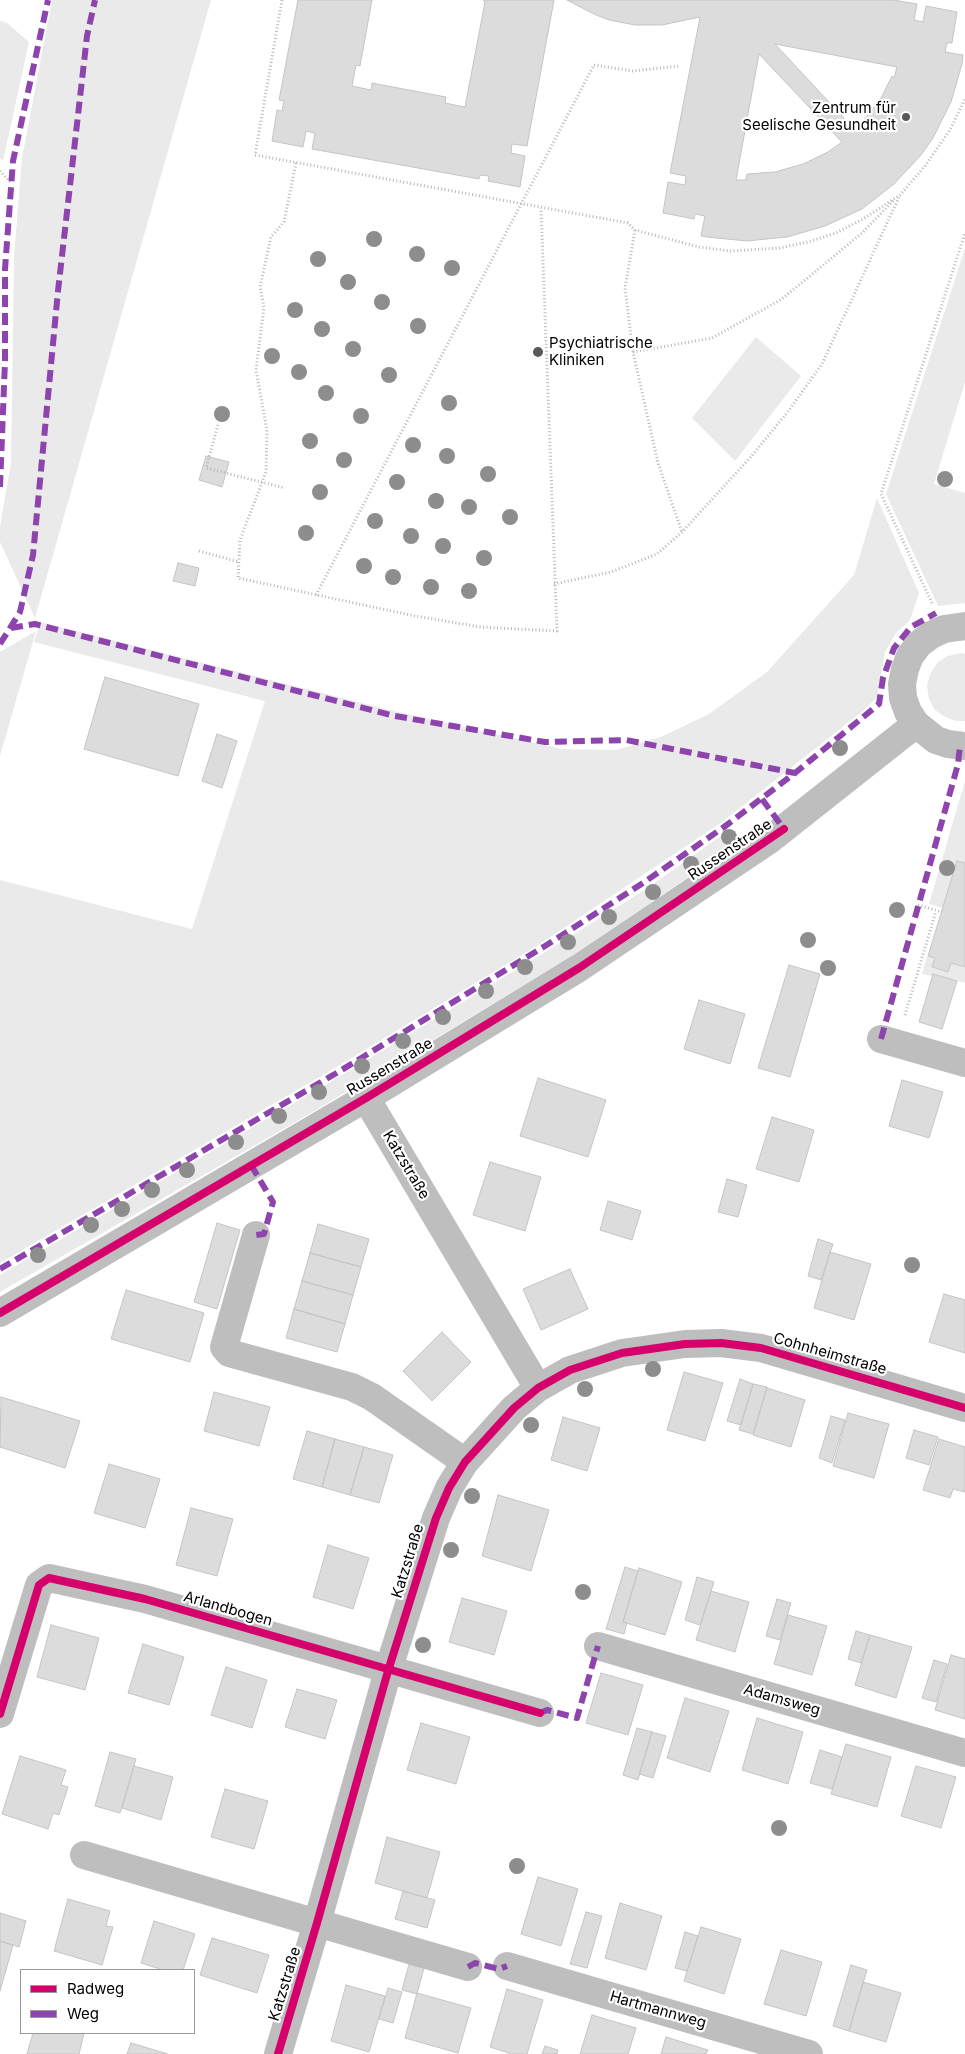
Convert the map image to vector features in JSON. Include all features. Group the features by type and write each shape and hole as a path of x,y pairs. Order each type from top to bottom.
{"street":[{"path":"954,627 931,635 919,644 910,656 902,684 903,698 908,712 916,724 936,740 965,746"},
{"name":"Russenstraße","path":"0,1313 366,1098 579,968 768,842 916,724"},
{"path":"881,1039 965,1063"},
{"name":"Katzstraße","path":"366,1098 538,1388"},
{"path":"256,1235 224,1347 229,1353 352,1387 372,1397 465,1462"},
{"name":"Cohnheimstraße","path":"686,1344 721,1343 761,1348 965,1408"},
{"name":"Katzstraße","path":"278,2054 318,1923 388,1671 436,1518 449,1488 465,1462 514,1408 538,1388 570,1370 622,1353 686,1344"},
{"name":"Arlandbogen","path":"0,1714 38,1585 49,1578 145,1600 540,1713"},
{"name":"Adamsweg","path":"598,1646 965,1754"},
{"path":"84,1855 468,1966"},
{"name":"Hartmannweg","path":"507,1966 809,2054"}],"path":[{"path":"282,0 255,154 628,223 635,230 699,247 730,251 780,248 836,233 863,219 900,194"},
{"path":"316,595 594,64 632,71 680,66"},
{"path":"633,352 712,338 782,299 862,233 900,194 939,148 965,99"},
{"path":"296,162 284,222 272,237 260,287 264,307 256,370 267,430 266,472 240,540 238,578 415,616 481,627 557,632 541,208"},
{"path":"0,171 12,183"},
{"path":"554,584 611,572 658,554 682,532 749,459 787,413 822,364 900,194"},
{"path":"635,230 625,288 633,352 658,463 682,532"},
{"path":"954,627 882,494 965,233"},
{"path":"218,426 206,468 285,488"},
{"path":"199,551 239,562"},
{"path":"918,906 942,912"},
{"path":"904,1018 936,910"}],"shaded area":[{"path":"52,0 211,0 35,618 0,542 0,526 11,463 14,256 22,158"},
{"path":"0,21 7,23 29,42 3,161 0,158"},
{"path":"965,248 965,382 934,484 965,493 965,603 938,606 886,494"},
{"path":"756,337 801,376 735,461 692,418"},
{"path":"877,498 919,593 910,620 896,633 885,652 877,697 863,711 722,822 543,942 340,1065 0,1263 0,880 192,929 265,701 34,642 40,622 398,712 562,749 616,750 661,737 709,714 767,672 854,575"},
{"path":"36,631 0,756 0,652"},
{"path":"965,654 965,721 956,721 945,717 935,710 929,699 927,686 930,674 938,662 948,656"},
{"path":"965,781 965,863 957,861 943,908 929,904"},
{"path":"729,830 740,842 572,956 318,1109 0,1292 0,1275 342,1075 547,951 646,889"},
{"path":"927,956 935,958 932,968 948,972 951,963 965,967 965,983 933,974 932,976 922,974"}],"building":[{"path":"298,0 372,0 360,66 356,65 352,86 371,90 372,83 446,97 445,103 465,107 485,2 483,0 554,0 527,146 512,144 511,153 525,156 520,187 488,181 489,176 480,175 479,179 312,149 315,133 306,131 303,147 272,141 277,110 282,111 284,101 279,100"},
{"name":"Zentrum für Seelische Gesundheit","path":"567,0 893,0 917,4 914,20 923,22 926,6 957,12 952,43 947,43 945,52 963,55 962,64 951,102 933,138 921,155 894,184 862,209 825,226 787,237 747,241 707,237 701,236 705,216 695,214 694,219 663,213 668,182 685,185 686,176 670,173 700,17 662,25 635,25 609,20","holes":["775,44 897,67 894,78 892,76 879,102 855,130","759,54 842,142 828,152 803,164 775,172 747,174 746,180 736,180"]},
{"path":"206,456 229,462 222,487 199,480"},
{"path":"178,563 199,568 195,586 173,581"},
{"path":"105,677 199,704 178,776 84,749"},
{"path":"217,734 237,741 222,788 202,781"},
{"path":"957,861 965,863 965,967 951,963 948,972 932,967 935,958 928,956"},
{"path":"789,965 820,974 790,1077 758,1068"},
{"path":"933,974 957,981 942,1029 919,1022"},
{"path":"699,1000 745,1014 730,1064 684,1049"},
{"path":"538,1078 606,1100 588,1157 520,1136"},
{"path":"902,1080 943,1092 929,1138 889,1126"},
{"path":"772,1117 814,1130 799,1182 756,1169"},
{"path":"490,1162 541,1177 525,1231 473,1215"},
{"path":"727,1179 747,1185 738,1217 718,1212"},
{"path":"608,1201 641,1211 632,1240 600,1230"},
{"path":"217,1223 240,1230 217,1309 194,1302"},
{"path":"318,1224 369,1239 361,1267 310,1253"},
{"path":"818,1239 833,1244 821,1280 808,1276"},
{"path":"830,1252 871,1264 854,1320 814,1308"},
{"path":"310,1253 361,1267 353,1295 302,1281"},
{"path":"570,1269 588,1309 541,1330 523,1289"},
{"path":"302,1281 353,1295 345,1324 294,1309"},
{"path":"126,1290 204,1313 190,1362 111,1339"},
{"path":"944,1294 965,1300 965,1353 929,1342"},
{"path":"294,1309 345,1324 337,1352 286,1338"},
{"path":"442,1332 471,1362 432,1401 403,1371"},
{"path":"684,1372 723,1383 705,1441 667,1430"},
{"path":"740,1379 753,1384 741,1425 727,1421"},
{"path":"753,1384 767,1387 753,1434 739,1430"},
{"path":"767,1388 805,1400 791,1447 753,1435"},
{"path":"214,1392 270,1407 259,1446 204,1431"},
{"path":"1,1397 80,1421 65,1468 0,1447"},
{"path":"848,1413 889,1424 874,1478 833,1466"},
{"path":"831,1416 845,1420 832,1463 819,1458"},
{"path":"563,1417 600,1428 587,1471 551,1460"},
{"path":"914,1430 938,1437 929,1465 906,1458"},
{"path":"307,1431 335,1439 322,1487 293,1479"},
{"path":"335,1439 364,1447 350,1495 322,1487"},
{"path":"939,1439 965,1447 965,1492 953,1489 950,1498 923,1490"},
{"path":"364,1447 393,1455 379,1503 350,1495"},
{"path":"109,1464 160,1479 145,1528 94,1513"},
{"path":"498,1495 549,1510 531,1571 482,1556"},
{"path":"191,1508 233,1519 217,1576 176,1565"},
{"path":"328,1545 369,1558 353,1609 313,1597"},
{"path":"625,1567 638,1571 623,1622 627,1623 624,1634 606,1629"},
{"path":"639,1568 682,1582 665,1635 623,1622"},
{"path":"697,1577 714,1582 700,1625 685,1620"},
{"path":"711,1591 749,1602 735,1652 696,1640"},
{"path":"462,1598 507,1611 494,1655 449,1642"},
{"path":"777,1599 791,1603 780,1640 766,1636"},
{"path":"788,1615 827,1626 812,1675 774,1664"},
{"path":"51,1625 99,1638 85,1690 37,1677"},
{"path":"856,1631 870,1635 861,1663 848,1659"},
{"path":"870,1635 912,1647 896,1698 855,1685"},
{"path":"143,1644 184,1657 169,1705 128,1693"},
{"path":"951,1655 965,1659 965,1719 935,1710"},
{"path":"934,1660 947,1664 936,1702 922,1698"},
{"path":"226,1667 267,1680 252,1728 211,1715"},
{"path":"601,1673 643,1685 628,1735 586,1723"},
{"path":"297,1689 337,1700 325,1739 285,1727"},
{"path":"685,1698 729,1711 710,1772 667,1758"},
{"path":"757,1718 803,1732 788,1784 742,1770"},
{"path":"421,1723 470,1737 456,1784 407,1770"},
{"path":"637,1728 652,1732 638,1780 623,1775"},
{"path":"652,1732 666,1736 653,1778 639,1774"},
{"path":"846,1744 891,1757 877,1807 831,1794"},
{"path":"820,1750 842,1757 832,1789 810,1783"},
{"path":"110,1752 136,1759 120,1813 95,1806"},
{"path":"20,1756 66,1770 61,1785 68,1787 59,1815 53,1813 48,1829 2,1814"},
{"path":"134,1766 173,1777 161,1820 122,1808"},
{"path":"916,1766 956,1777 941,1828 901,1816"},
{"path":"225,1789 268,1801 254,1849 211,1837"},
{"path":"387,1837 440,1852 427,1898 375,1883"},
{"path":"538,1877 578,1889 561,1946 521,1934"},
{"path":"403,1891 435,1900 427,1928 395,1919"},
{"path":"68,1899 110,1911 106,1926 113,1927 102,1965 54,1951"},
{"path":"620,1903 662,1916 646,1970 605,1958"},
{"path":"586,1912 602,1916 587,1968 570,1964"},
{"path":"0,1913 26,1921 19,1947 0,1941"},
{"path":"154,1921 195,1934 183,1969 160,1969 141,1963"},
{"path":"701,1927 741,1939 724,1994 684,1981"},
{"path":"685,1932 698,1936 687,1971 675,1968"},
{"path":"212,1938 269,1955 257,1993 200,1975"},
{"path":"0,1941 13,1945 0,1991"},
{"path":"781,1950 822,1962 806,2016 764,2004"},
{"path":"409,1964 424,1968 417,1994 402,1990"},
{"path":"851,1965 867,1970 849,2031 833,2026"},
{"path":"863,1982 901,1993 886,2042 849,2031"},
{"path":"346,1985 385,1996 369,2052 331,2041"},
{"path":"388,1988 402,1992 393,2023 379,2019"},
{"path":"507,1989 543,2000 527,2054 512,2054 490,2047"},
{"path":"417,1993 471,2008 458,2053 405,2038"},
{"path":"592,2015 636,2028 628,2054 580,2054"},
{"path":"33,2034 84,2034 79,2054 27,2054"},
{"path":"666,2037 708,2050 706,2054 661,2054"},
{"path":"131,2043 168,2054 127,2054"},
{"path":"545,2046 558,2050 557,2054 542,2054"}],"marked path":[{"path":"0,487 5,361 5,269 13,161 48,0"},
{"path":"0,644 20,612 33,555 58,291 87,36 95,0"},
{"path":"0,1269 340,1071 545,946 643,883 724,827 795,773 879,704 883,678 894,648 911,627 936,613"},
{"path":"11,628 35,624 395,716 545,742 626,740 795,773"},
{"path":"881,1039 958,764 960,746"},
{"path":"762,799 784,829"},
{"path":"251,1165 273,1202 264,1234 256,1235"},
{"path":"540,1713 547,1710 577,1718 598,1646"},
{"path":"468,1967 475,1963 499,1969 507,1966"}],"cycle path":[{"path":"0,1313 366,1098 579,968 784,829"},
{"path":"278,2054 388,1671 436,1518 449,1488 465,1462 514,1408 538,1388 570,1370 622,1353 685,1344 721,1343 761,1348 965,1408"},
{"path":"0,1714 39,1585 49,1578 145,1599 540,1713"}],"place":[{"name":"Zentrum für Seelische Gesundheit","path":"906,117"},
{"name":"Psychiatrische Kliniken","path":"538,352"}]}
